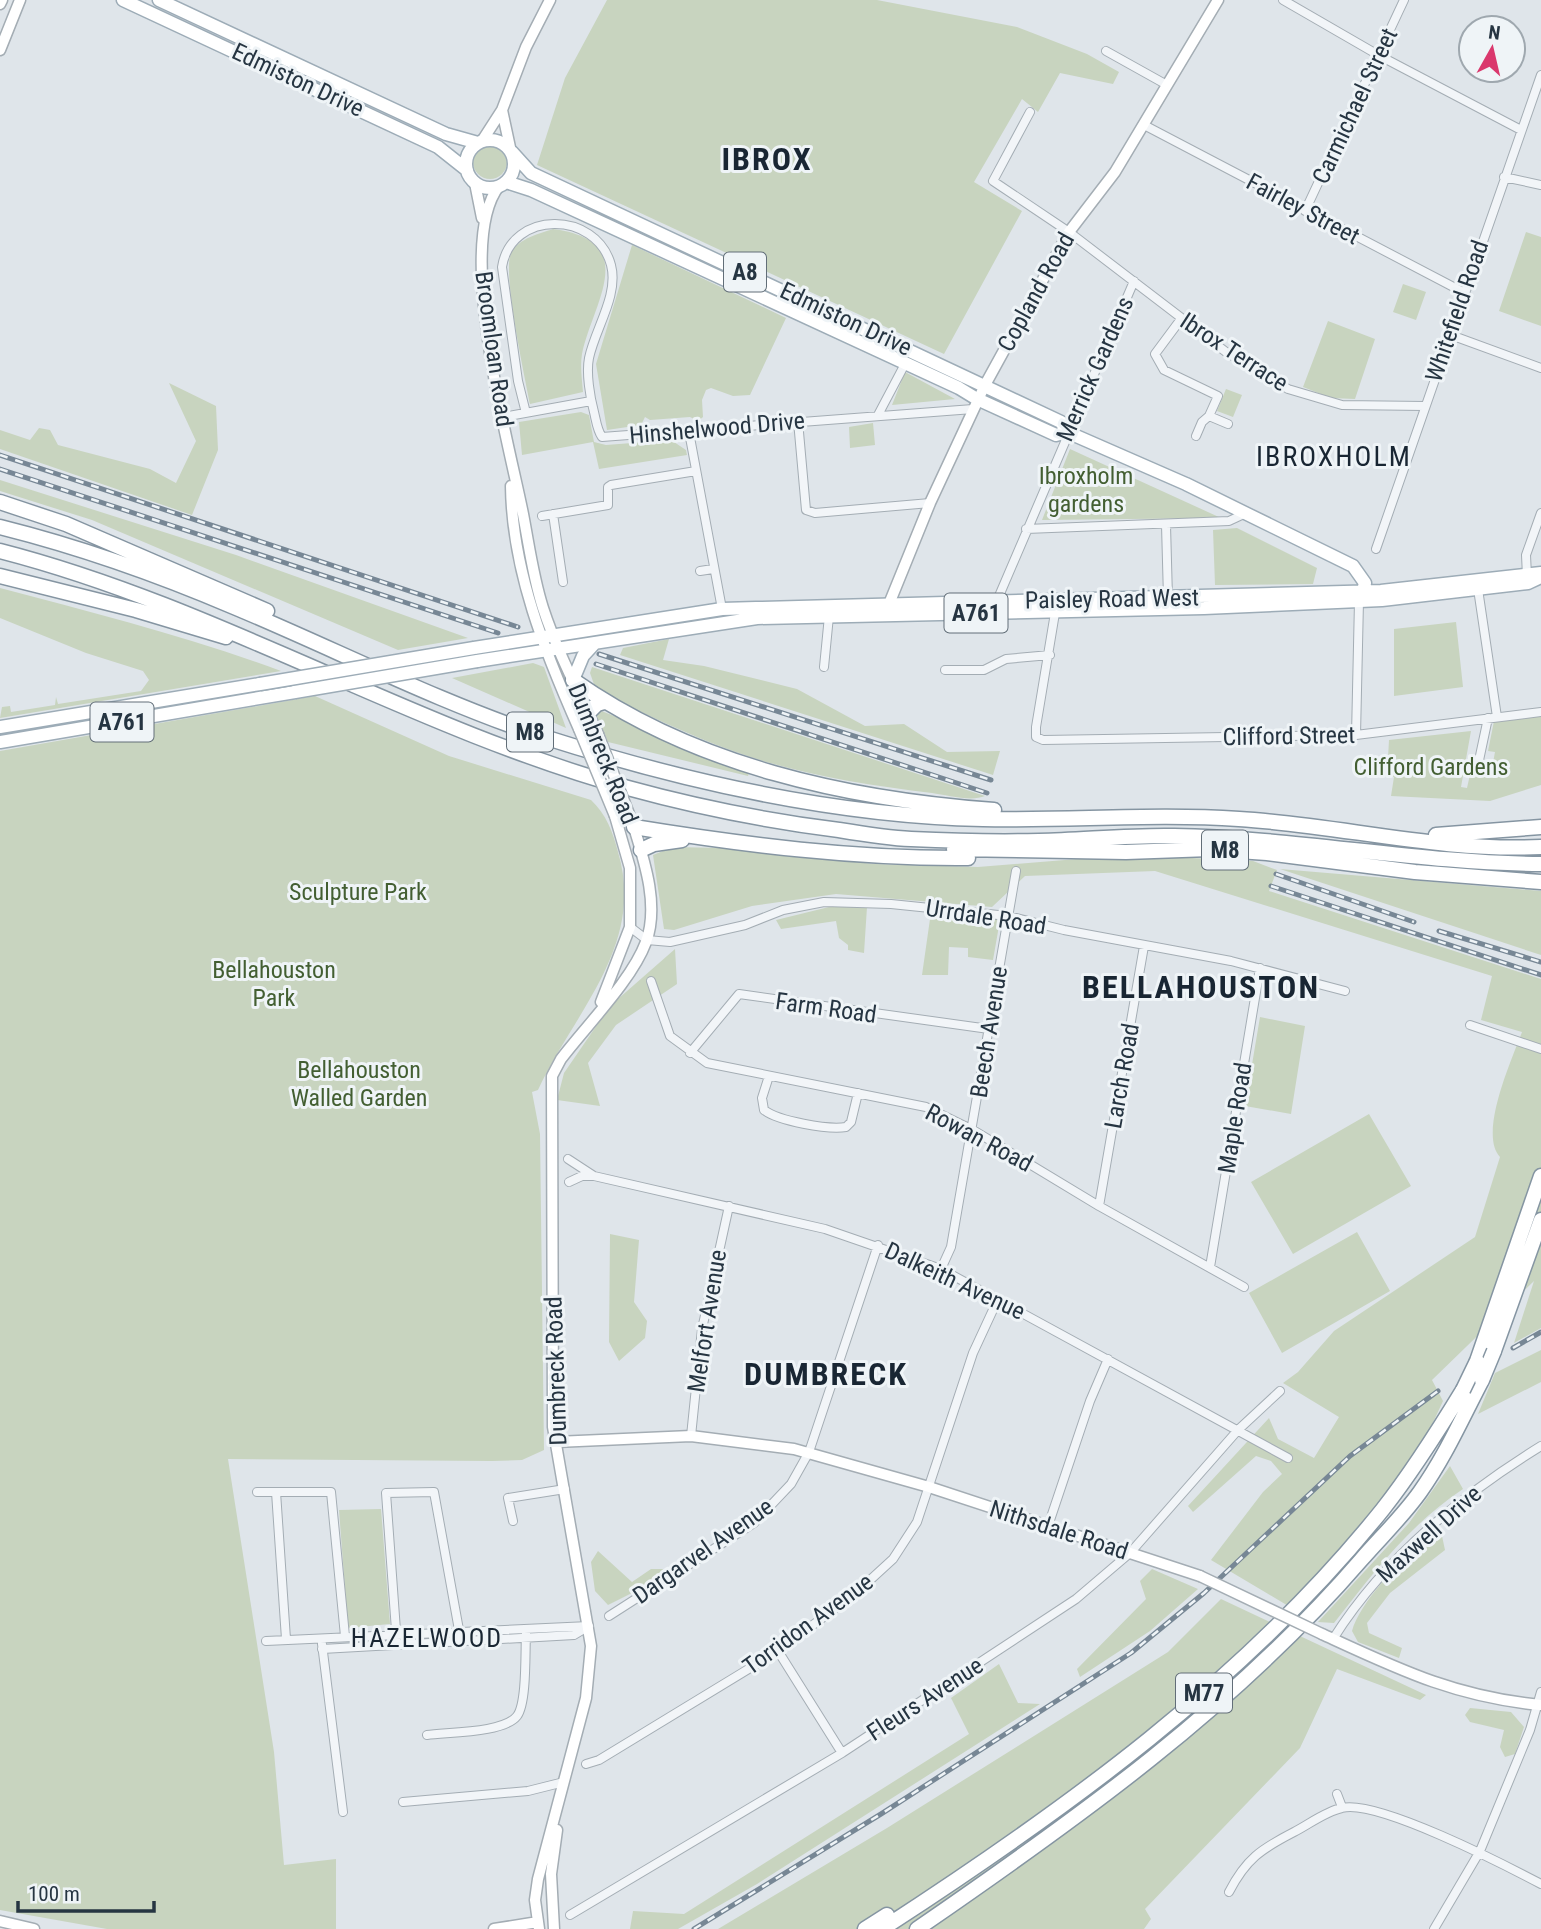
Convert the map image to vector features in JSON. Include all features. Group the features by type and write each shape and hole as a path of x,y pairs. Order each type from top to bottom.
{"highway":[{"path":"0,502 66,524 241,598 437,695"},
{"name":"M8","path":"0,527 178,584 437,695 539,735 620,761 754,793 838,806 937,816 981,819 1232,818 1475,847 1541,847"},
{"name":"M8","path":"0,551 77,572 152,598 458,730 616,784 740,814 908,839 1038,841 1173,836 1267,841 1451,862 1541,864"},
{"path":"0,576 136,610 288,656"},
{"name":"M8","path":"573,680 604,702 701,749 772,774 861,794 942,805 1090,818"},
{"name":"M8","path":"588,713 597,704 604,702"},
{"path":"632,823 700,838 895,858 1022,858 1060,851"},
{"name":"M8","path":"1399,836 1541,827"},
{"path":"641,850 667,841 700,838"},
{"name":"M8","path":"908,839 938,848 961,850 1210,849 1415,872 1541,882"},
{"name":"M77","path":"882,1929 1056,1808 1171,1721 1266,1637 1338,1562 1405,1479 1463,1390 1477,1361 1541,1176"},
{"name":"M77","path":"932,1929 1214,1708 1334,1592 1419,1494 1436,1469 1482,1380 1541,1220"},
{"name":"M77","path":"865,1929 1171,1721"},
{"name":"M77","path":"917,1929 1009,1866"}],"main road":[{"path":"0,50 20,0"},
{"name":"Edmiston Drive","path":"123,0 438,147 467,170"},
{"name":"Edmiston Drive","path":"159,0 446,134 480,142"},
{"path":"502,110 514,168 502,184 491,188 475,183 467,170 468,154 480,142 502,110 526,47 550,0"},
{"name":"Copland Road","path":"889,604 930,503 985,385 1069,232 1115,172 1218,0"},
{"path":"480,142 501,142 512,152"},
{"name":"Edmiston Drive","path":"512,152 527,171 538,177 912,349 1061,422 1067,432 1353,566 1364,580 1362,596"},
{"name":"Broomloan Road","path":"475,183 483,228 484,293 511,469 515,540 553,650"},
{"name":"Edmiston Drive","path":"502,184 531,190 905,363 975,404 1056,435 1067,432"},
{"name":"Broomloan Road","path":"483,228 489,202 502,184"},
{"name":"Paisley Road West","path":"1056,606 1168,598 1362,596 1541,575"},
{"name":"Paisley Road West","path":"476,655 553,650 733,621 995,607 1362,596 1478,589 1527,577"},
{"name":"Paisley Road West","path":"476,655 548,636 722,609 889,604 995,607"},
{"path":"573,680 583,656 595,643"},
{"name":"Dumbreck Road","path":"541,1927 535,1900 538,1879 586,1698 591,1653 589,1626 556,1442 552,1378 552,1076 597,1012 634,968 647,940 649,892 641,850 598,734 573,680 553,650"},
{"name":"Dumbreck Road","path":"553,650 579,729 616,820 631,869 630,927 597,1012"},
{"name":"A761","path":"0,727 260,684 476,655"},
{"name":"A761","path":"0,743 295,692 476,655"},
{"path":"579,729 588,713"},
{"path":"616,820 632,823"},
{"name":"Nithsdale Road","path":"556,1442 691,1436 809,1452 929,1487 1200,1576 1428,1682 1478,1696 1539,1705"},
{"name":"Dumbreck Road","path":"554,1929 551,1874 564,1782"},
{"path":"0,1921 34,1929"},
{"path":"494,1929 541,1927"}],"street":[{"path":"1283,0 1380,56 1521,130"},
{"name":"Carmichael Street","path":"1305,211 1404,0"},
{"path":"1106,51 1167,85"},
{"name":"Whitefield Road","path":"1376,549 1448,334 1541,75"},
{"name":"Ibrox Terrace","path":"1030,112 993,181 1069,232 1226,352 1288,389 1342,405 1424,406"},
{"name":"Fairley Street","path":"1144,125 1463,292"},
{"path":"1504,177 1541,185"},
{"name":"Hinshelwood Drive","path":"526,413 518,381 502,267 505,254 515,238 528,228 546,223 561,223 585,233 601,247 611,267 612,285 588,361 591,401 602,437 689,432 975,404"},
{"name":"Merrick Gardens","path":"995,607 1067,432 1134,281"},
{"path":"1181,319 1155,354 1157,363 1164,370 1217,396 1209,416 1202,422 1196,436"},
{"path":"1448,334 1541,368"},
{"path":"878,415 912,349"},
{"path":"503,417 591,401"},
{"path":"1209,416 1228,424"},
{"path":"798,421 802,494 805,508 809,512 930,503"},
{"path":"689,432 722,609"},
{"path":"542,516 608,505 608,487 611,485 696,471"},
{"path":"1527,577 1526,555 1541,513"},
{"path":"553,514 563,582"},
{"path":"1026,529 1229,521 1244,514"},
{"path":"1166,525 1168,598"},
{"path":"700,571 713,569"},
{"path":"1478,589 1493,717 1478,765"},
{"path":"1356,735 1362,596"},
{"path":"945,670 984,670 1006,659 1050,655 1056,606"},
{"path":"824,667 829,616"},
{"name":"Clifford Street","path":"1050,655 1036,737 1047,741 1356,735 1541,712"},
{"name":"Beech Avenue","path":"941,1269 951,1247 1016,871"},
{"name":"Urrdale Road","path":"647,940 670,942 745,925 782,910 824,902 891,904 1008,916 1144,946 1206,955 1345,991"},
{"path":"630,927 647,940"},
{"name":"Larch Road","path":"1099,1206 1144,946"},
{"name":"Maple Road","path":"1210,1267 1259,968"},
{"name":"Rowan Road","path":"651,981 670,1035 690,1053 707,1063 926,1107 973,1130 1099,1206 1244,1287"},
{"name":"Farm Road","path":"690,1053 739,995 989,1029"},
{"path":"1470,1025 1541,1049"},
{"path":"769,1076 762,1098 764,1110 772,1116 796,1122 846,1127 851,1122 858,1093"},
{"name":"Dalkeith Avenue","path":"568,1159 594,1176"},
{"name":"Dalkeith Avenue","path":"569,1182 582,1176 594,1176 729,1206 825,1229 878,1245 941,1269 1288,1458"},
{"name":"Melfort Avenue","path":"691,1436 702,1329 729,1206"},
{"name":"Dargarvel Avenue","path":"609,1616 765,1514 791,1484 809,1452 878,1245"},
{"name":"Torridon Avenue","path":"586,1764 599,1760 778,1651 857,1592 893,1559 911,1533 973,1353 998,1299"},
{"path":"1048,1526 1090,1401 1108,1359"},
{"name":"Fleurs Avenue","path":"570,1915 842,1753 1036,1628 1076,1599 1130,1553 1238,1430 1280,1391"},
{"name":"Maxwell Drive","path":"1333,1639 1387,1567 1447,1513 1501,1471 1541,1446"},
{"path":"513,1521 508,1498 565,1489"},
{"path":"257,1492 331,1492 345,1636"},
{"path":"276,1492 286,1639"},
{"path":"397,1644 386,1493 434,1492 460,1636"},
{"path":"322,1649 397,1644 527,1628 589,1626"},
{"path":"267,1641 396,1633 526,1638 575,1635 589,1626"},
{"path":"427,1735 502,1726 515,1718 522,1697 527,1628"},
{"path":"321,1637 343,1812"},
{"path":"778,1651 842,1753"},
{"path":"1434,1929 1480,1852 1539,1705 1541,1692"},
{"path":"403,1802 528,1791 564,1782"},
{"path":"1337,1794 1342,1807"},
{"path":"1229,1892 1242,1866 1266,1847 1342,1807 1387,1815 1480,1852 1541,1884"}],"green space":[{"path":"607,0 877,0 1017,27 1087,54 1119,72 1113,84 1060,73 1038,112 1022,99 974,182 1022,211 944,354 537,165 565,78"},
{"path":"490,145 502,150 507,162 502,174 490,179 478,174 473,162 478,150"},
{"path":"553,229 580,236 597,247 604,261 605,277 582,354 583,392 530,404 515,326 509,264 511,253 519,244"},
{"path":"1526,232 1541,237 1541,326 1499,311"},
{"path":"632,245 786,318 750,395 733,396 711,388 706,390 702,400 703,417 698,421 690,417 650,420 645,417 641,425 607,430 596,364"},
{"path":"1403,284 1426,292 1416,320 1393,312"},
{"path":"1328,321 1375,339 1355,399 1331,398 1303,387"},
{"path":"905,372 955,399 892,405"},
{"path":"169,383 216,406 218,450 192,515 0,449 0,430 30,440 39,428 50,430 58,445 150,469 176,483 196,441"},
{"path":"1226,389 1242,395 1233,417 1217,411"},
{"path":"581,412 589,415 594,442 606,445 671,440 686,450 687,455 599,469 593,442 522,455 519,422"},
{"path":"873,423 875,445 850,448 849,427"},
{"name":"Ibroxholm gardens","path":"1070,449 1221,518 1042,520"},
{"path":"0,480 236,555 468,638 398,650 92,520 0,491"},
{"path":"1237,528 1317,568 1313,584 1215,585 1213,530"},
{"path":"0,588 177,636 281,671 0,718 2,707 10,706 11,712 55,705 56,697 58,704 141,691 149,680 143,671 86,653 0,618"},
{"path":"1456,622 1463,687 1394,696 1394,629"},
{"path":"669,639 663,660 704,666 797,689 865,726 904,724 947,752 1000,751 993,775 620,655 623,648"},
{"path":"533,663 544,667 566,728 452,678"},
{"path":"592,667 985,796 959,798 857,782 757,759 681,730 596,690 590,673"},
{"name":"Bellahouston Park","path":"315,696 449,756 591,800 605,817 616,845 624,886 622,917 614,948 587,1005 538,1090 532,1092 540,1134 544,1450 522,1460 492,1461 228,1459 274,1752 284,1865 336,1859 336,1929 107,1929 0,1910 0,751"},
{"path":"599,710 750,770 748,776 608,742 596,715"},
{"name":"Clifford Gardens","path":"1541,716 1541,785 1490,801 1391,796 1394,777 1387,776 1389,740 1471,731 1461,787 1467,788 1471,770 1491,773 1495,752 1488,751 1494,721"},
{"path":"673,847 724,848 874,864 978,867 1077,859 1172,857 1253,861 1277,870 1269,891 1541,979 1541,1328 1514,1343 1534,1281 1432,1380 1443,1401 1424,1442 1402,1477 1290,1607 1211,1560 1263,1492 1282,1474 1271,1461 1256,1456 1193,1512 1188,1506 1269,1418 1278,1439 1314,1458 1339,1417 1283,1383 1298,1372 1334,1331 1475,1237 1500,1157 1494,1146 1493,1132 1499,1096 1522,1032 1481,1020 1492,976 1155,871 1025,876 992,907 836,894 752,906 674,930 664,929 653,855"},
{"path":"1280,869 1541,891 1541,955"},
{"path":"829,907 867,907 864,953 848,950 848,945 839,938 836,921 781,929 776,920"},
{"path":"931,912 1000,920 993,960 968,957 968,948 949,947 948,975 922,975"},
{"path":"675,949 677,984 616,1025 588,1063 600,1106 557,1100 564,1073 610,1006"},
{"path":"1260,1017 1305,1026 1291,1114 1245,1106"},
{"path":"1369,1114 1411,1186 1293,1254 1251,1182"},
{"path":"1357,1232 1390,1291 1282,1353 1249,1293"},
{"path":"610,1234 639,1240 634,1302 647,1321 645,1338 619,1361 609,1342"},
{"path":"1541,1350 1541,1382 1478,1414 1495,1373"},
{"path":"1450,1466 1463,1489 1409,1534 1334,1623 1318,1622 1409,1523"},
{"path":"381,1509 390,1624 348,1628 339,1510"},
{"path":"1442,1536 1445,1550 1390,1593 1367,1623 1369,1633 1402,1648 1399,1658 1358,1642 1352,1631 1356,1620 1381,1584 1421,1544"},
{"path":"598,1551 632,1582 651,1569 663,1569 664,1577 608,1605 595,1591 591,1562"},
{"path":"1152,1569 1198,1589 1150,1631 1080,1677 1077,1669 1146,1599 1140,1581"},
{"path":"1221,1599 1426,1695 1420,1700 1337,1669 1300,1748 1145,1909 1151,1919 1144,1929 718,1929 887,1828 1168,1652"},
{"path":"999,1664 1018,1703 1040,1704 757,1884 678,1929 630,1929 633,1911 684,1914 969,1734 951,1698"},
{"path":"1470,1708 1511,1712 1524,1727 1515,1754 1505,1757 1500,1747 1504,1730 1470,1722 1465,1715"}],"railway":[{"path":"0,455 518,627"},
{"path":"0,469 498,633"},
{"path":"599,654 991,780"},
{"path":"596,664 987,793"},
{"path":"1276,874 1414,922"},
{"path":"1271,886 1541,975"},
{"path":"1439,931 1541,962"},
{"path":"1513,1348 1541,1332"},
{"path":"694,1929 881,1814 1131,1653 1204,1593 1350,1456 1438,1391"}],"district":[{"name":"IBROX","path":"767,159"},
{"name":"IBROXHOLM","path":"1334,456"},
{"name":"BELLAHOUSTON","path":"1201,987"},
{"name":"DUMBRECK","path":"826,1374"},
{"name":"HAZELWOOD","path":"427,1638"}],"park label":[{"name":"Sculpture Park","path":"358,892"},
{"name":"Bellahouston Walled Garden","path":"359,1084"}]}
